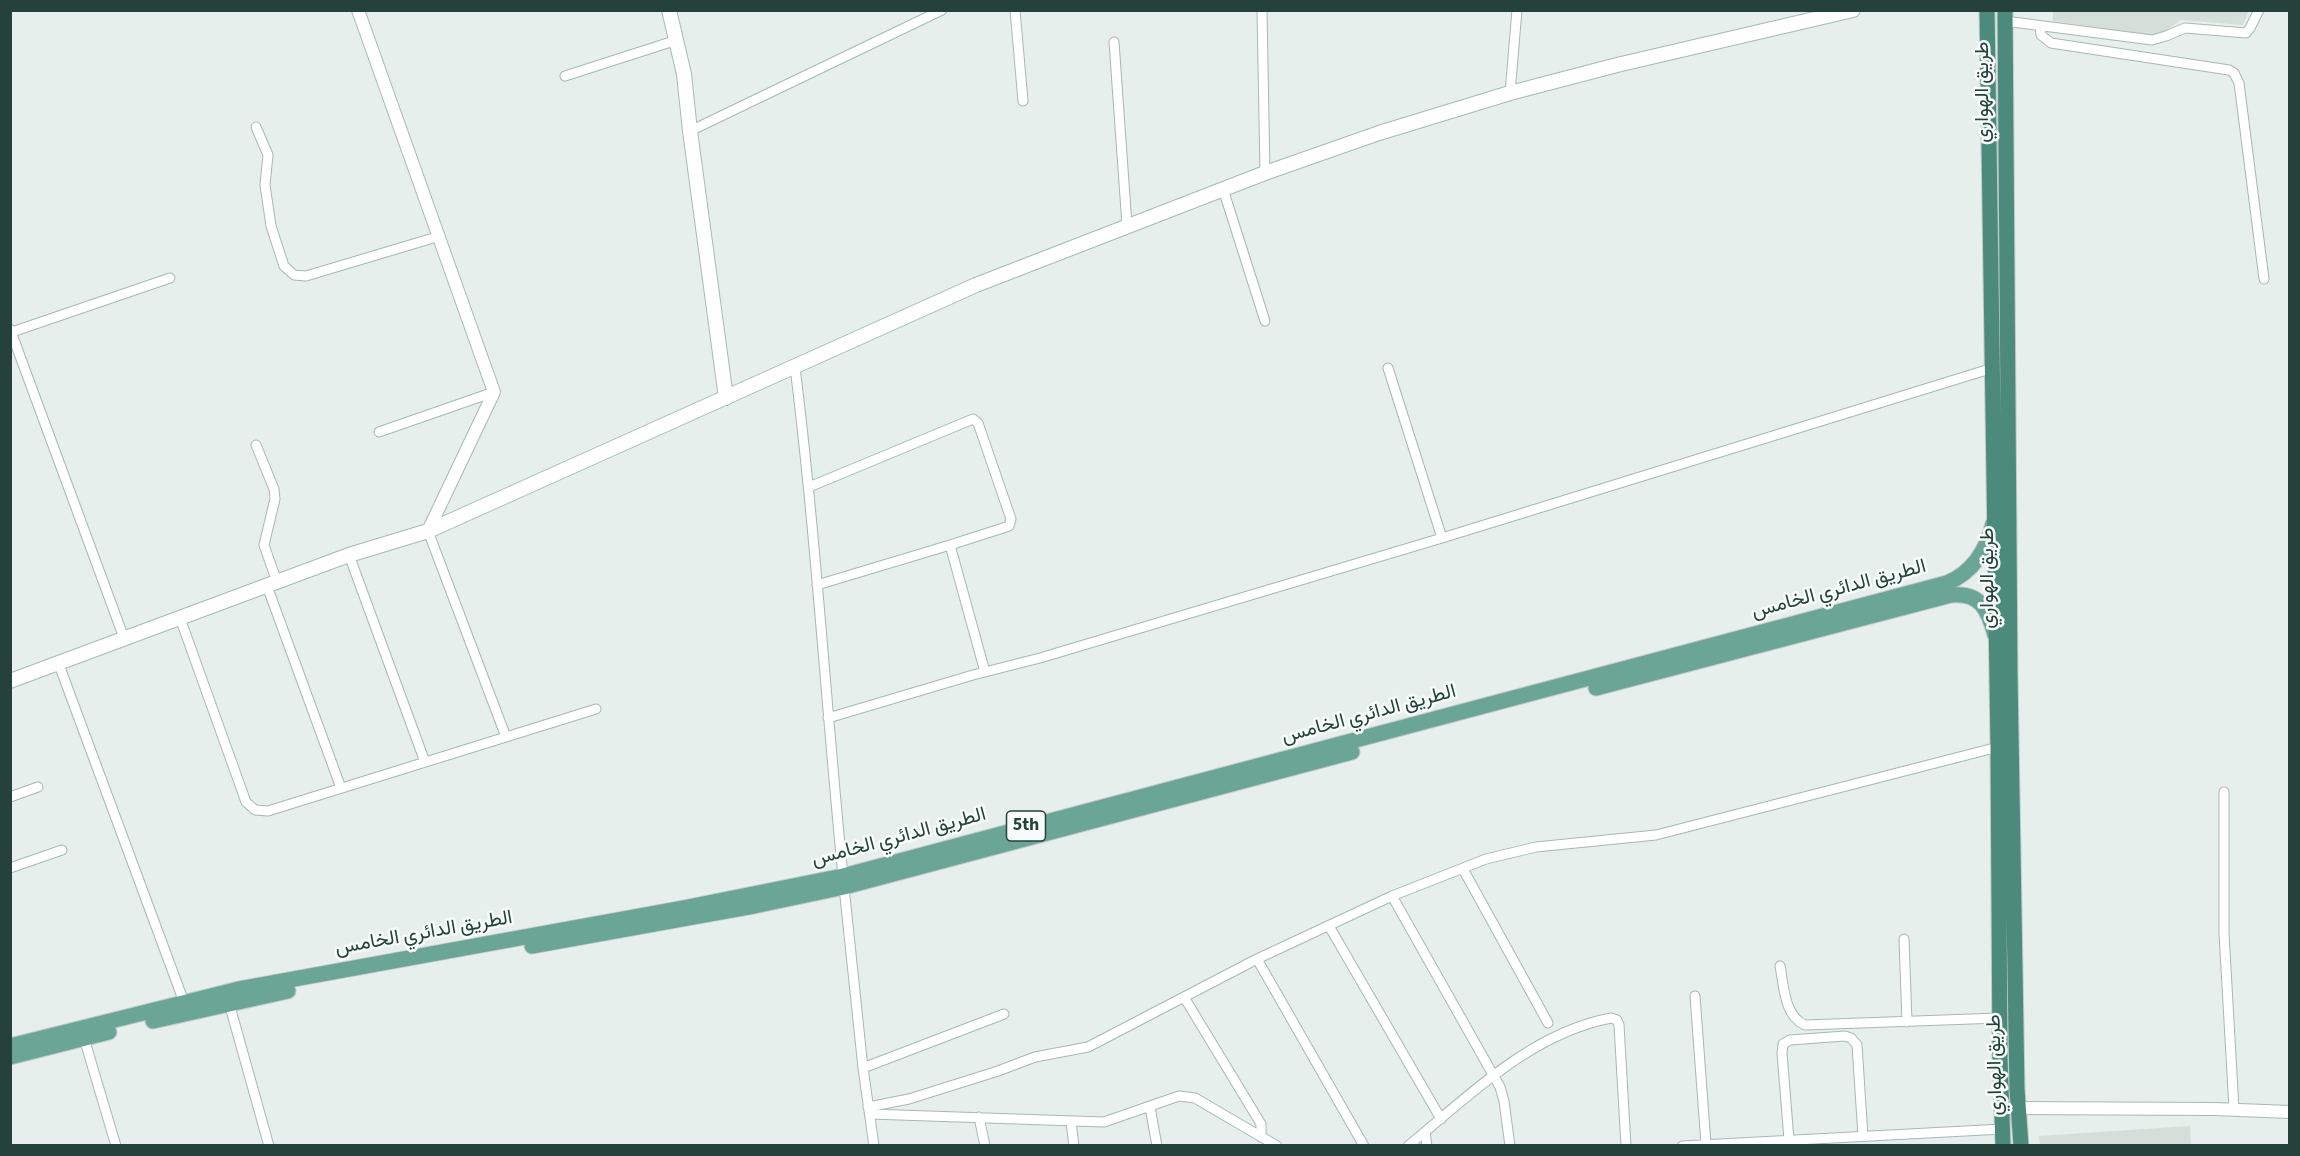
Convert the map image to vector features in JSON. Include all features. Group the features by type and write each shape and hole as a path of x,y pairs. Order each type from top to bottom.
{"highway":[{"name":"طريق الهواري","path":"1986,12 1999,289 2018,1108 2021,1146"},
{"name":"طريق الهواري","path":"2003,1146 1999,1018 1993,369 1999,289 2005,16"}],"main road":[{"path":"669,10 687,94 726,398"},
{"path":"10,681 349,555 428,531 976,285 1265,173 1379,132 1510,93 1617,65 1853,10"},
{"name":"الطريق الدائري الخامس","path":"10,1046 84,1038 229,1003 428,964 732,910 1533,699 1947,583 1963,574 1983,553 1994,515"},
{"name":"الطريق الدائري الخامس","path":"1533,699 1952,595 1965,594 1980,602 1988,615 1996,641"},
{"name":"الطريق الدائري الخامس","path":"10,1057 52,1041 184,1002 239,989 844,881"}],"street":[{"path":"358,10 494,392 428,531 506,737"},
{"path":"690,131 942,10"},
{"path":"1015,10 1023,101"},
{"path":"1262,10 1265,173"},
{"path":"1510,93 1517,10"},
{"path":"2005,16 2040,26 2152,40 2185,28 2246,33 2259,10"},
{"path":"2040,26 2041,35 2051,43 2229,70 2234,73 2240,83 2264,279"},
{"path":"565,76 677,40"},
{"path":"1114,42 1127,225"},
{"path":"256,127 268,155 266,185 271,226 284,266 294,275 306,276 440,236"},
{"path":"1223,189 1265,321"},
{"path":"124,638 11,331 170,279"},
{"path":"795,367 809,487 844,881 863,1068 874,1146"},
{"path":"1388,368 1442,538"},
{"path":"828,718 1040,658 1442,538 1993,369"},
{"path":"379,432 494,392"},
{"path":"809,487 974,419 978,423 1011,519 1009,526 817,585"},
{"path":"256,445 274,489 275,499 264,546 272,584 341,788"},
{"path":"950,545 985,672"},
{"path":"349,555 425,762"},
{"path":"180,618 246,802 255,810 268,811 596,709"},
{"path":"58,662 184,1002"},
{"path":"869,1111 998,1071 1035,1057 1088,1047 1257,959 1392,896 1486,859 1536,848 1675,831 1998,747"},
{"path":"10,797 38,787"},
{"path":"2224,792 2224,933 2234,1109"},
{"path":"10,868 62,850"},
{"path":"1462,869 1548,1023"},
{"path":"1392,896 1494,1076 1504,1101 1510,1146"},
{"path":"1329,926 1441,1119"},
{"path":"1904,939 1906,1022"},
{"path":"1257,959 1364,1146"},
{"path":"1780,966 1790,1010 1794,1018 1801,1023 1810,1025 1999,1018"},
{"path":"1695,996 1706,1144"},
{"path":"1184,997 1261,1124 1261,1137"},
{"path":"229,1003 269,1146"},
{"path":"863,1068 1004,1014"},
{"path":"1408,1146 1494,1076 1552,1037 1614,1018 1619,1025 1626,1146"},
{"path":"1790,1140 1783,1044 1790,1040 1845,1036 1854,1040 1857,1045 1863,1136"},
{"path":"84,1038 116,1146"},
{"path":"869,1111 979,1118 1104,1122 1179,1096 1191,1096 1276,1146"},
{"path":"1150,1107 1156,1146"},
{"path":"2002,1108 2234,1109 2289,1112"},
{"path":"979,1118 985,1146"},
{"path":"1071,1122 1074,1146"},
{"path":"1682,1146 2003,1129"},
{"path":"1425,1132 1427,1146"}],"shaded area":[{"path":"2053,11 2249,11 2243,25 2181,20 2158,36 2053,21"},
{"path":"2190,1126 2191,1145 2040,1145 2039,1136"}]}
